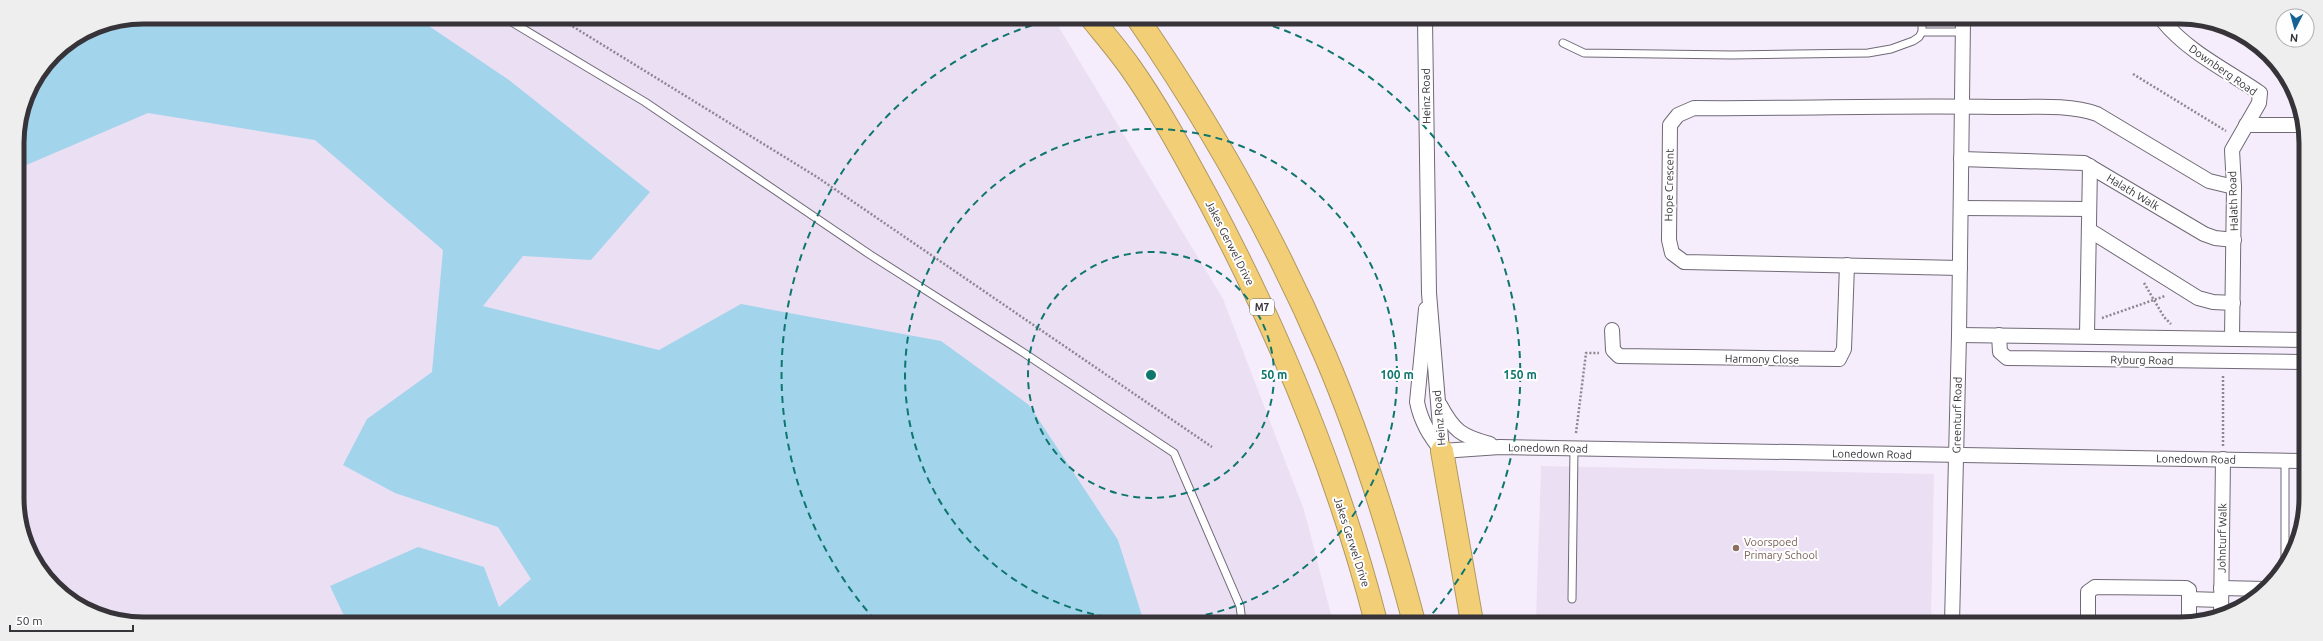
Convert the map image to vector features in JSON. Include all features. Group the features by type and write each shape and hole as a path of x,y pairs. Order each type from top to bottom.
{"highway":[{"name":"Jakes Gerwel Drive","path":"1096,24 1138,80 1185,157 1240,260 1290,370 1329,471 1364,579 1375,617"},
{"path":"1141,24 1218,141 1276,249 1326,356 1368,468 1401,573 1413,617"},
{"path":"1442,452 1471,617"}],"street":[{"name":"Heinz Road","path":"1424,24 1429,293 1442,452"},
{"name":"Downberg Road","path":"2165,24 2172,32 2189,46 2260,93 2259,103 2246,125"},
{"name":"Greenturf Road","path":"1952,617 1959,335 1963,26"},
{"path":"1962,107 2087,110 2097,114 2209,181 2234,187"},
{"name":"Hope Crescent","path":"1960,268 1684,262 1675,256 1669,240 1670,125 1683,111 1694,108 1805,109 1962,107"},
{"path":"2246,125 2298,125"},
{"name":"Halath Road","path":"2232,338 2234,187 2231,161 2232,150 2246,125"},
{"path":"1961,159 2078,162 2090,166"},
{"name":"Halath Walk","path":"2087,335 2090,166 2204,234 2215,238 2234,240"},
{"path":"1961,208 2089,209"},
{"path":"2089,230 2182,288 2206,301 2233,303"},
{"name":"Harmony Close","path":"1614,352 1619,356 1839,359 1844,349 1847,265"},
{"name":"Heinz Road","path":"1429,293 1423,329 1417,402 1420,416 1428,433 1442,452"},
{"path":"1612,330 1614,352"},
{"path":"1959,335 2087,335 2299,340"},
{"name":"Ryburg Road","path":"2000,335 2000,352 2007,358 2299,362"},
{"path":"1437,399 1450,422 1463,436 1500,447"},
{"name":"Lonedown Road","path":"1442,452 1500,447 2299,461"},
{"name":"Johnturf Walk","path":"2221,610 2223,459"},
{"path":"2088,617 2088,592 2095,587 2186,588 2189,590 2189,617"},
{"path":"2190,599 2256,590"}],"lane":[{"path":"515,24 645,102 869,254 1024,353 1174,453 1240,606 1241,617"},
{"path":"1563,43 1584,53 1732,55 1868,53 1905,45 1920,37 1922,32 1922,24"},
{"path":"1922,32 1963,26"},
{"path":"1572,599 1574,448"},
{"path":"2285,460 2285,554"}],"path":[{"path":"569,24 817,177 1212,447"},
{"path":"2133,74 2238,139"},
{"path":"2143,264 2140,278 2164,316 2173,326 2174,337"},
{"path":"2087,318 2105,318 2155,300 2182,288"},
{"path":"1574,448 1586,353 1614,352"},
{"path":"2222,360 2223,459"}],"shaded area":[{"path":"135,24 1057,24 1223,299 1304,510 1332,617 135,617 104,611 90,605 70,592 49,571 36,551 26,522 24,506 24,135 28,112 36,90 44,77 53,64 70,49 83,40 104,30"},
{"name":"Voorspoed Primary School","path":"1541,466 1934,474 1931,617 1536,617"}],"water":[{"path":"135,24 426,24 509,80 650,192 591,260 523,256 483,306 659,350 741,304 941,341 1029,405 1118,540 1142,617 345,617 330,586 418,547 484,567 499,607 531,579 498,527 395,493 343,465 367,419 432,372 443,250 315,140 148,113 24,166 24,135 26,119 36,90 53,64 70,49 83,40 104,30"}],"place":[{"name":"Voorspoed Primary School","path":"1736,548"}]}
